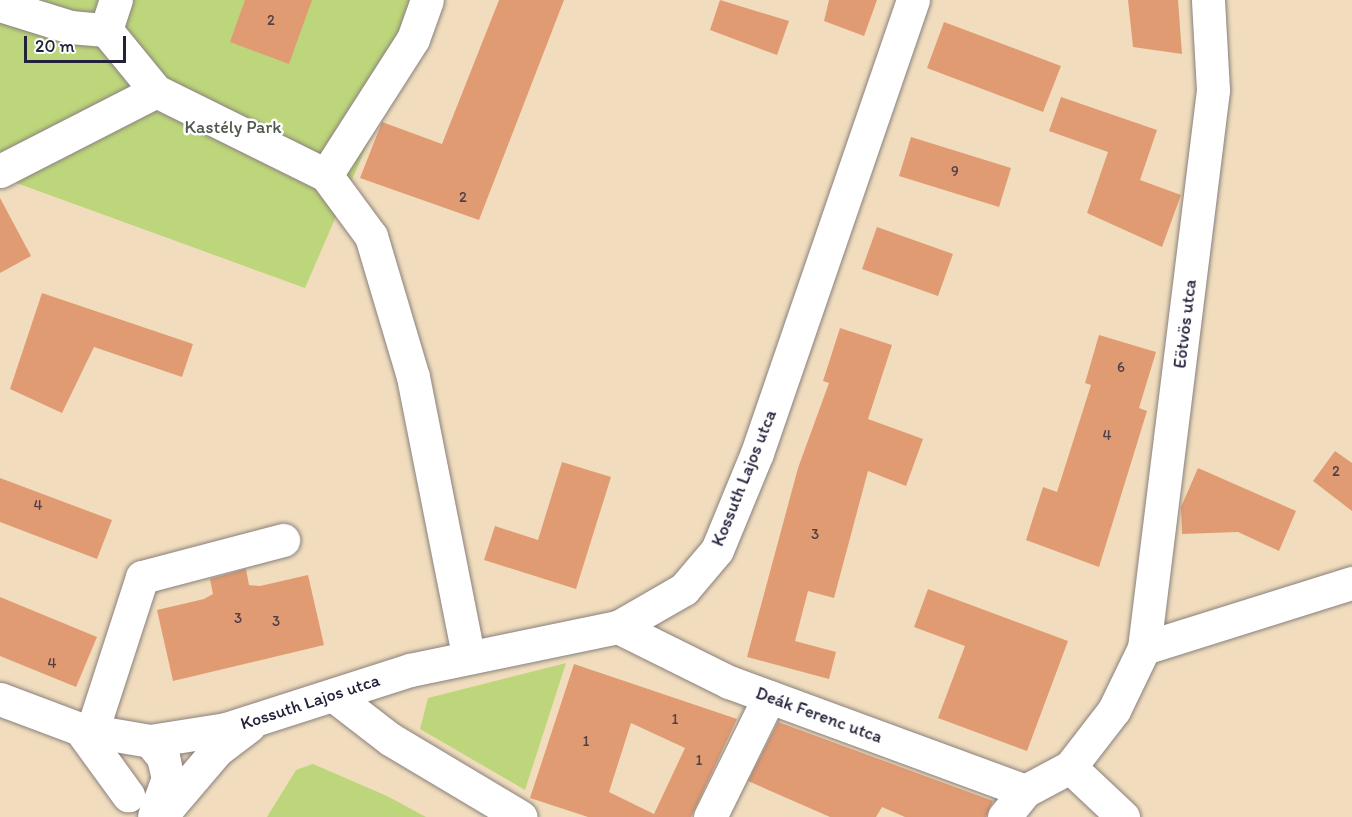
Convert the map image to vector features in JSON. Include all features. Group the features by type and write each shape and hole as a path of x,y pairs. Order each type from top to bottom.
{"street":[{"path":"326,175 413,39 427,0"},
{"name":"Kossuth Lajos utca","path":"150,741 255,721 333,695 468,656 618,627 684,589 717,550 757,453 913,0"},
{"name":"Eötvös utca","path":"1071,767 1114,710 1144,648 1213,90 1208,0"},
{"path":"0,5 70,27 111,15 156,91 326,175 371,236 413,377 468,656"},
{"path":"0,171 156,91"},
{"path":"128,806 86,730 142,577 283,540"},
{"path":"1144,648 1352,583"},
{"name":"Deák Ferenc utca","path":"618,627 769,697 1025,791"},
{"path":"333,695 390,739 521,817"},
{"path":"710,817 769,697"},
{"path":"0,699 86,730 150,741 163,757 168,778 153,817"},
{"path":"160,817 218,750 255,721"},
{"path":"128,806 150,741"},
{"path":"1004,817 1025,791 1071,767 1122,817"}],"green space":[{"name":"Kastély Park","path":"0,0 422,0 413,39 305,288 0,177"},
{"path":"566,663 525,790 420,729 428,698"},
{"path":"313,764 387,796 426,817 267,817 296,770"}],"building":[{"path":"245,0 312,0 289,64 230,42"},
{"path":"499,0 564,0 479,220 360,178 382,122 442,144"},
{"path":"720,0 789,21 777,55 710,30"},
{"path":"829,0 877,0 864,36 824,21"},
{"path":"1128,0 1178,0 1182,54 1133,47"},
{"path":"944,22 1061,66 1043,112 927,68"},
{"path":"1061,97 1157,130 1140,180 1181,195 1162,247 1087,213 1108,152 1049,131"},
{"path":"911,137 1011,168 999,207 899,176"},
{"path":"0,198 31,256 0,273"},
{"path":"877,227 953,254 938,296 862,269"},
{"path":"42,293 193,344 182,377 94,347 62,413 10,389"},
{"path":"840,328 892,345 868,419 923,439 906,486 868,471 834,598 808,591 795,641 836,652 829,679 747,657 798,468 829,383 823,381"},
{"path":"1099,335 1156,352 1139,408 1147,411 1099,567 1026,540 1043,487 1057,492 1091,385 1085,383"},
{"path":"1335,451 1352,463 1352,511 1313,481"},
{"path":"562,462 611,477 576,589 484,560 495,526 538,540"},
{"path":"1198,468 1296,511 1279,551 1238,532 1182,534 1181,507"},
{"path":"0,478 112,520 97,559 0,522"},
{"path":"246,569 249,585 260,586 308,575 324,645 173,681 157,610 204,599 213,594 210,579"},
{"path":"928,589 1068,641 1027,751 938,718 965,646 914,627"},
{"path":"0,597 97,637 76,687 0,656"},
{"path":"574,664 737,719 691,817 588,817 530,798","holes":["631,723 685,748 654,814 609,792"]},
{"path":"778,722 993,801 986,817 905,817 882,807 876,817 830,817 748,781"}]}
